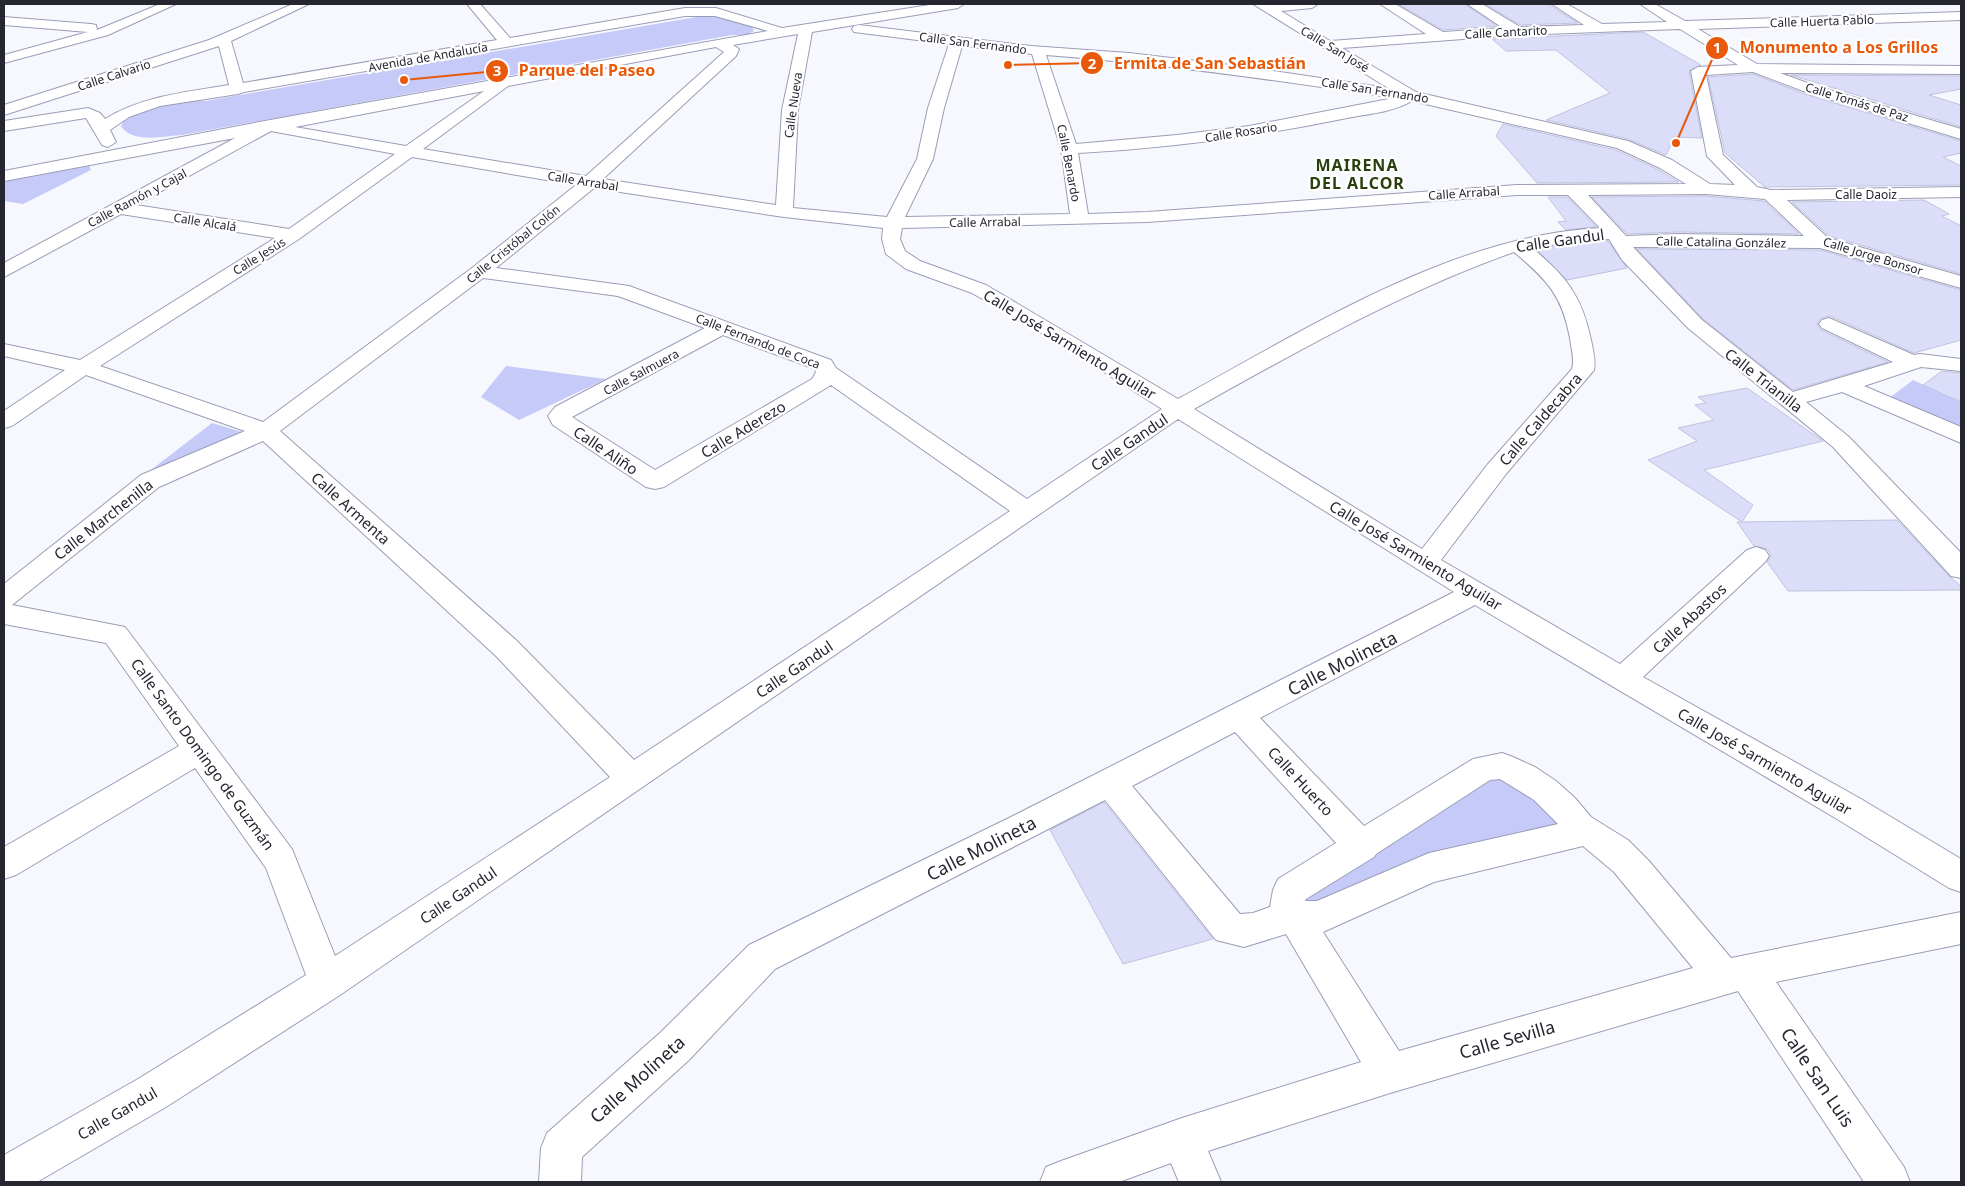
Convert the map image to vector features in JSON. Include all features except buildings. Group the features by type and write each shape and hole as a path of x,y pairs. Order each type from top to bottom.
{"street":[{"path":"4,59 110,30 170,4"},
{"name":"Calle Calvario","path":"4,110 224,40 303,4"},
{"path":"473,4 507,44"},
{"path":"689,4 710,11"},
{"path":"4,176 207,136 717,43 958,4"},
{"path":"1264,7 1312,4"},
{"path":"1386,4 1438,36"},
{"path":"1473,4 1517,31"},
{"path":"1558,4 1599,28"},
{"path":"1646,4 1754,68"},
{"path":"1918,4 1944,16"},
{"name":"Calle San José","path":"1264,7 1410,95"},
{"path":"1825,8 1850,20"},
{"path":"854,9 865,18"},
{"name":"Avenida de Andalucía","path":"104,132 124,114 151,104 685,12 710,11 778,29 803,28"},
{"path":"1747,11 1769,23"},
{"name":"Calle Huerta Pablo","path":"1683,25 1961,16"},
{"path":"4,22 110,30"},
{"name":"Calle San Fernando","path":"827,24 1038,51 1129,57 1247,71 1410,95 1622,144 1661,161 1706,189"},
{"path":"746,38 756,33 758,25"},
{"name":"Calle Cantarito","path":"1329,45 1517,31 1683,25"},
{"name":"Calle Nueva","path":"784,212 790,110 803,28"},
{"path":"224,40 238,90"},
{"path":"892,224 925,160 936,108 957,41"},
{"name":"Calle Cristóbal Colón","path":"266,431 480,272 590,182 731,53 732,49 717,43"},
{"name":"Calle Benardo","path":"1038,51 1069,149 1080,220"},
{"path":"1751,191 1715,156 1698,71 1754,68 1961,70"},
{"name":"Calle Tomás de Paz","path":"1754,68 1811,89 1961,134"},
{"name":"Calle Jesús","path":"4,421 84,367 292,236 508,81"},
{"name":"Calle Rosario","path":"1069,149 1160,143 1241,132 1346,114 1391,104 1410,95"},
{"path":"4,126 90,114 95,116 108,144 98,152 59,165"},
{"name":"Calle Arrabal","path":"270,125 301,133 590,182 784,212 892,224 1080,220 1209,213 1476,192 1572,189 1751,191"},
{"name":"Calle Ramón y Cajal","path":"4,271 270,125"},
{"path":"104,132 127,141 151,143 207,136"},
{"path":"1940,192 1961,187"},
{"name":"Calle Trianilla","path":"1572,189 1618,237 1629,256 1695,324 1841,442 1866,466 1961,569"},
{"name":"Calle Daoiz","path":"1751,191 1771,195 1961,192"},
{"name":"Calle Jorge Bonsor","path":"1771,195 1821,242 1961,282"},
{"name":"Calle Alcalá","path":"118,208 292,236"},
{"name":"Calle José Sarmiento Aguilar","path":"892,224 893,250 905,260 979,289 1179,408 1425,563 1622,680 1849,809 1961,877"},
{"name":"Calle Gandul","path":"4,1178 152,1093 327,982 632,779 1179,408 1372,303 1453,267 1517,245 1575,235 1618,237"},
{"name":"Calle Catalina González","path":"1618,237 1678,240 1821,242"},
{"name":"Calle Caldecabra","path":"1425,563 1497,469 1583,370 1585,362 1573,309 1567,294 1548,271 1517,245"},
{"name":"Calle Fernando de Coca","path":"480,272 622,290 822,365 827,372 889,412 1026,510"},
{"path":"1829,324 1912,362"},
{"name":"Calle Salmuera","path":"560,416 563,412 722,327"},
{"name":"Calle Armenta","path":"4,350 84,367 266,431 506,648 632,779"},
{"path":"1790,400 1844,385 1920,360 1961,365"},
{"name":"Calle Aderezo","path":"655,482 821,383 827,372"},
{"path":"1844,385 1961,436"},
{"name":"Calle Aliño","path":"560,416 561,420 655,482"},
{"name":"Calle Marchenilla","path":"4,598 150,481 266,431"},
{"name":"Calle Abastos","path":"1622,680 1756,556"},
{"name":"Calle Molineta","path":"560,1182 562,1148 675,1046 762,956 1239,716 1476,593"},
{"name":"Calle Santo Domingo de Guzmán","path":"4,614 115,634 280,860 327,982"},
{"name":"Calle Huerto","path":"1239,716 1362,847"},
{"path":"4,864 201,750"},
{"path":"1109,782 1230,928 1235,931 1248,931 1295,916 1319,916 1430,868 1556,841 1573,835 1579,827 1560,803 1520,773 1502,766 1484,768 1362,847 1290,890 1287,906 1295,916 1304,934 1390,1072"},
{"name":"Calle San Luis","path":"1579,827 1595,834 1612,846 1735,975 1889,1182"},
{"name":"Calle Sevilla","path":"1061,1182 1182,1139 1390,1072 1735,975 1961,928"},
{"path":"1182,1139 1200,1182"}],"shaded area":[{"path":"714,14 752,26 754,31 747,35 732,35 182,135 140,137 126,132 121,126 136,113 159,105 184,101 205,101"},
{"path":"88,163 91,170 23,204 4,201 4,179"},
{"path":"506,366 606,379 519,420 481,397"},
{"path":"1913,380 1961,402 1961,430 1888,399"},
{"path":"212,423 249,434 143,476"},
{"path":"1490,776 1521,784 1564,825 1331,904 1303,904 1304,890"}],"place":[{"name":"Ermita de San Sebastián","path":"1008,65"},
{"name":"Parque del Paseo","path":"404,80"},
{"name":"Monumento a Los Grillos","path":"1676,143"}],"district":[{"name":"MAIRENA DEL ALCOR","path":"1357,174"}]}
